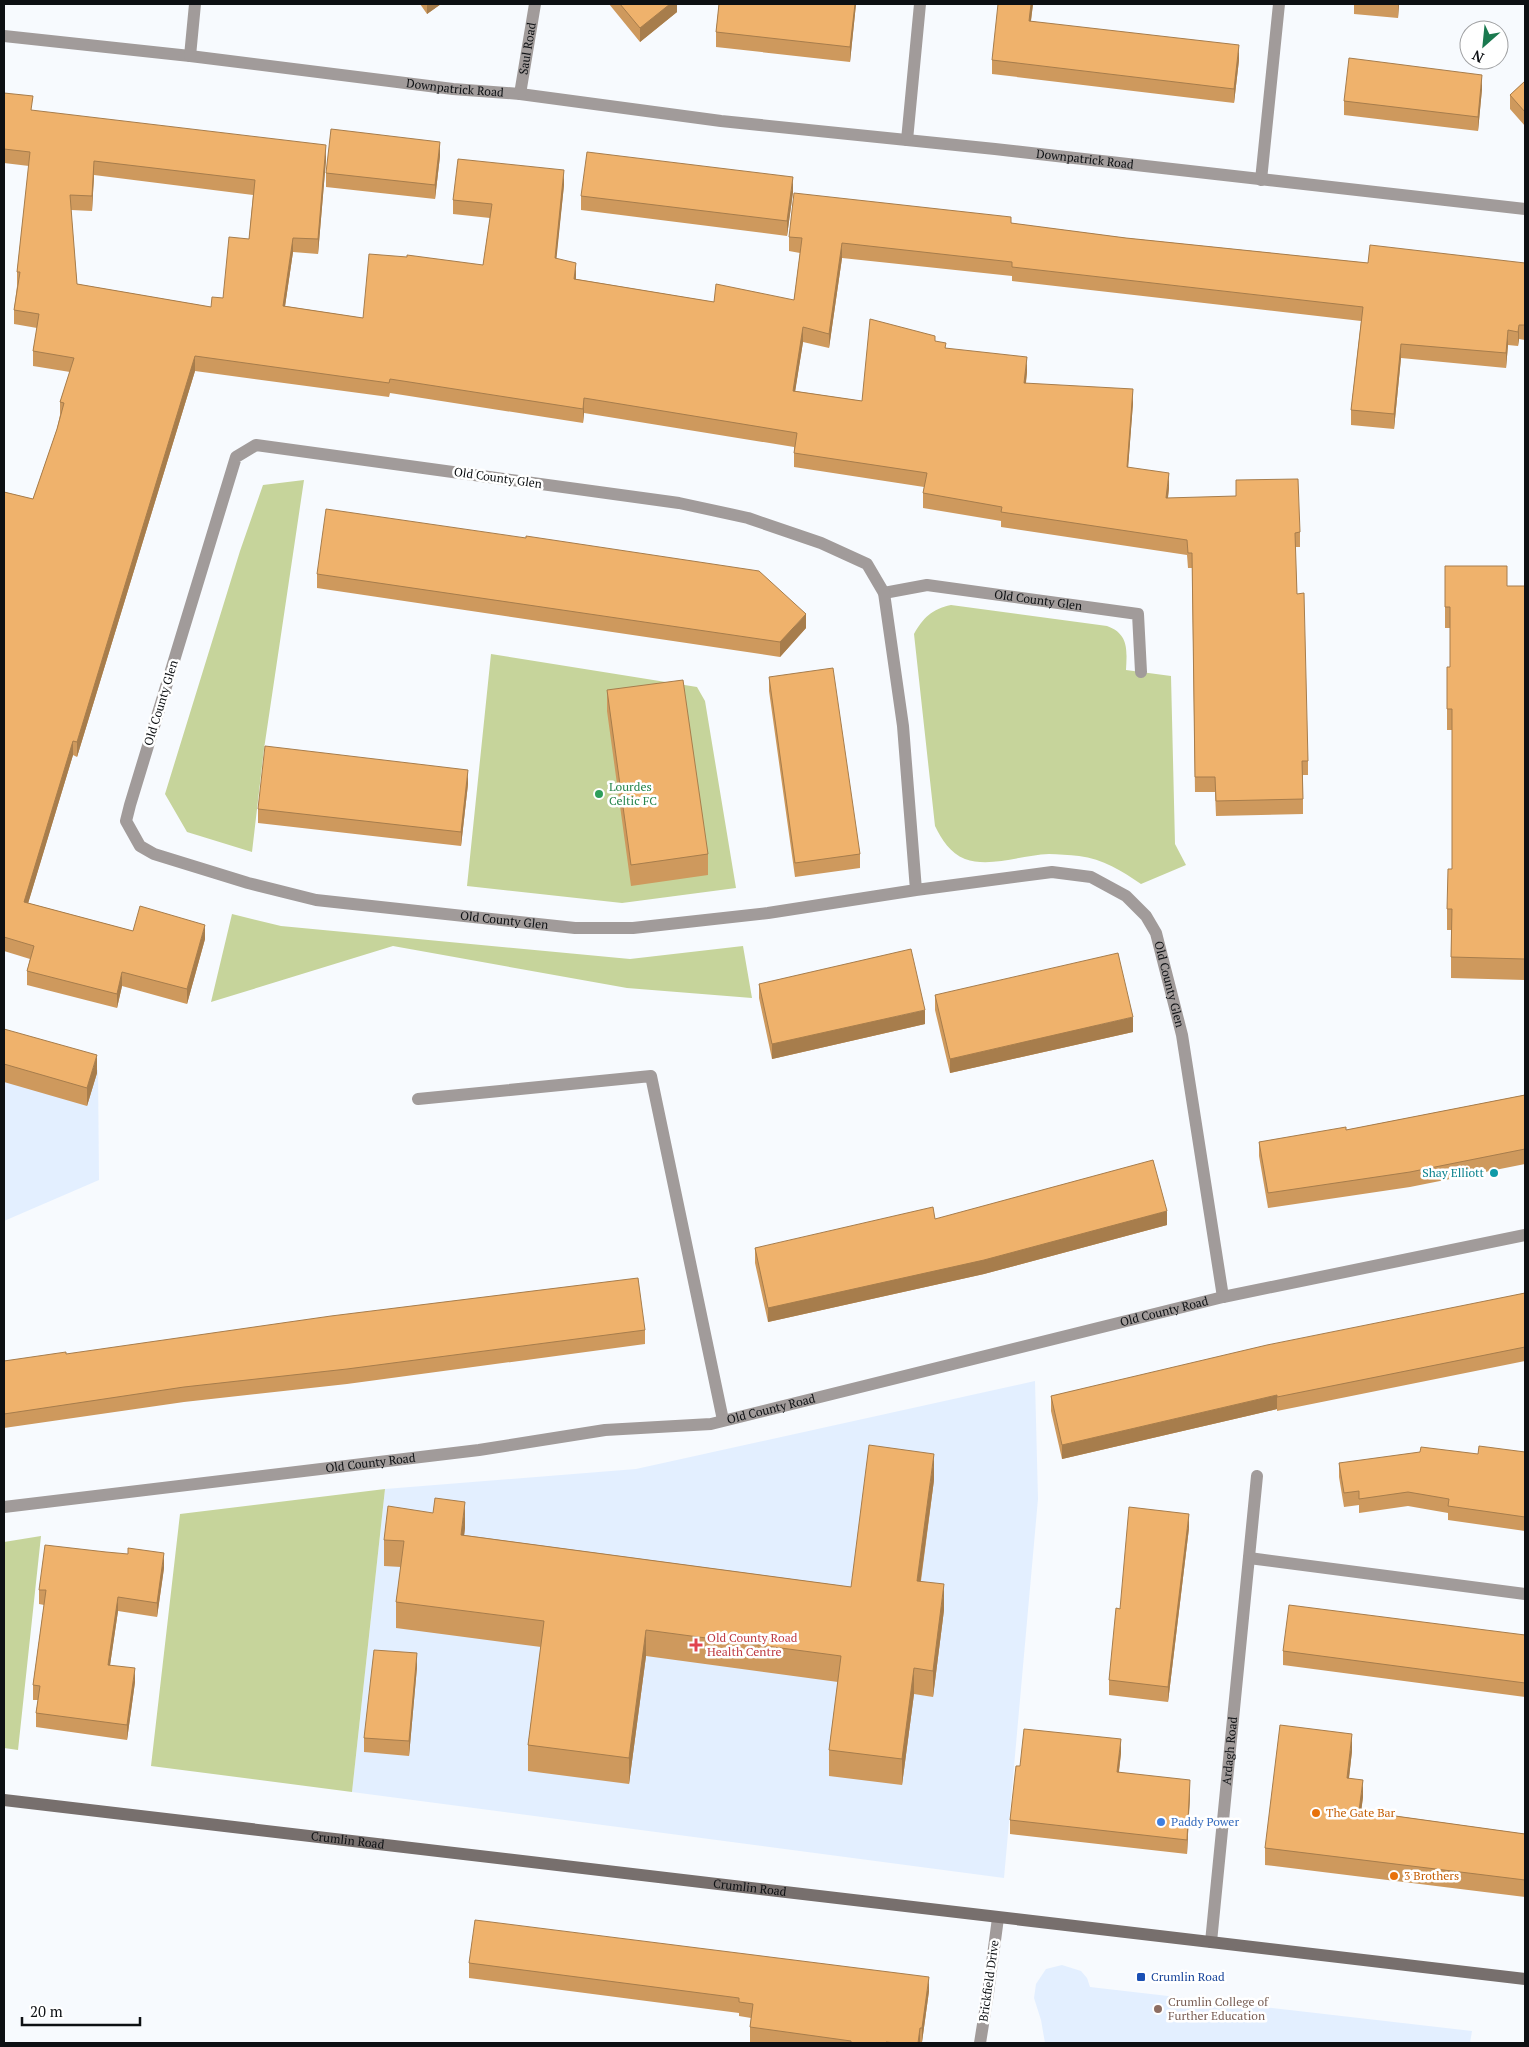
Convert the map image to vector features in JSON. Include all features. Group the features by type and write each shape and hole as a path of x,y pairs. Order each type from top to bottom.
{"main road":[{"name":"Crumlin Road","path":"4,1800 412,1850 741,1886 1525,1980"}],"street":[{"path":"190,56 196,4"},
{"name":"Saul Road","path":"520,94 534,4"},
{"path":"907,140 920,4"},
{"path":"1261,180 1279,4"},
{"name":"Downpatrick Road","path":"4,36 190,56 453,89 520,94 721,121 1525,209"},
{"name":"Old County Glen","path":"916,890 903,726 884,593 867,564 821,543 748,518 679,503 256,445 236,457 126,821 140,846 154,854 248,883 316,900 575,928 633,928 768,913 916,890 1052,872 1091,877 1126,896 1146,916 1156,933 1182,1035 1223,1297"},
{"name":"Old County Glen","path":"884,593 927,585 1138,614 1141,672"},
{"path":"418,1098 651,1076 722,1420"},
{"name":"Old County Road","path":"4,1507 479,1450 605,1430 711,1424 1223,1297 1525,1235"},
{"name":"Ardagh Road","path":"1211,1942 1256,1476"},
{"path":"1249,1558 1525,1594"},
{"name":"Brickfield Drive","path":"980,2043 998,1918"}],"shaded area":[{"path":"4,1043 98,1070 99,1180 4,1221"},
{"name":"Old County Road Health Centre","path":"1035,1381 1038,1499 1004,1878 352,1792 385,1489 636,1469"},
{"name":"Crumlin College of Further Education","path":"1062,1965 1081,1971 1087,1978 1090,1987 1472,2031 1470,2043 1045,2043 1041,2020 1034,1998 1036,1984 1046,1969"}],"green space":[{"path":"304,480 264,749 252,852 187,832 165,794 240,551 263,485"},
{"path":"951,605 1107,626 1114,629 1123,638 1127,656 1126,670 1171,676 1175,844 1186,865 1141,884 1112,866 1088,858 1049,854 985,862 965,859 947,846 935,826 914,634 929,615 938,609"},
{"name":"Lourdes Celtic FC","path":"491,654 697,687 705,701 736,888 622,903 467,886"},
{"path":"232,914 281,926 630,959 743,946 752,998 627,988 393,946 211,1002"},
{"path":"385,1489 352,1792 151,1766 180,1514"},
{"path":"41,1536 18,1750 4,1748 4,1542"}],"building":[{"path":"620,4 670,4 640,28"},
{"path":"719,4 855,4 850,47 716,32"},
{"path":"998,4 1031,4 1029,21 1239,45 1234,89 992,60"},
{"path":"1349,58 1482,75 1478,117 1344,101"},
{"path":"1525,81 1525,112 1510,95"},
{"path":"4,93 33,96 31,110 326,145 318,239 293,238 283,306 363,318 369,254 407,257 407,255 483,265 492,204 453,200 458,159 564,170 555,258 576,263 574,279 714,302 716,284 794,300 802,238 789,237 794,193 1011,217 1011,223 1126,238 1368,263 1370,245 1525,263 1525,325 1519,325 1518,332 1508,330 1506,353 1401,344 1394,414 1351,410 1363,307 1012,267 1012,262 842,243 829,334 803,327 793,391 862,401 870,319 935,336 935,341 946,343 945,348 1027,357 1024,383 1133,389 1127,467 1169,473 1166,498 1236,496 1236,480 1298,479 1300,532 1295,533 1297,594 1304,593 1308,761 1302,761 1303,799 1216,801 1215,777 1195,777 1192,553 1188,553 1187,540 1001,512 1002,507 923,493 927,473 794,453 797,433 584,398 583,409 390,379 389,383 195,356 77,742 73,741 24,902 133,931 140,906 205,925 187,989 122,972 117,994 27,971 34,946 4,937 4,492 33,499 57,429 64,403 60,402 74,358 33,351 39,314 14,310 20,272 17,272 30,152 4,149","holes":["94,161 255,180 249,239 229,237 223,298 212,297 211,307 77,284 70,195 92,196"]},
{"path":"331,129 440,142 435,185 326,173"},
{"path":"587,152 793,177 787,221 581,196"},
{"path":"326,509 526,538 526,536 759,571 806,614 780,642 317,574"},
{"path":"1445,566 1507,566 1507,586 1525,586 1525,959 1451,957 1452,909 1447,909 1448,869 1452,869 1452,709 1447,709 1447,667 1450,667 1450,607 1445,607"},
{"path":"833,668 860,854 795,863 769,677"},
{"path":"683,680 708,854 631,865 607,690"},
{"path":"265,746 468,770 461,832 258,809"},
{"path":"911,949 925,1010 772,1044 759,984"},
{"path":"1118,953 1133,1017 950,1059 935,995"},
{"path":"4,1029 97,1055 87,1088 4,1064"},
{"path":"1525,1095 1525,1149 1410,1172 1268,1193 1259,1142 1346,1127 1346,1130"},
{"path":"1153,1160 1167,1211 984,1260 768,1308 755,1248 933,1207 935,1219"},
{"path":"638,1278 645,1330 347,1369 184,1387 4,1414 4,1361 66,1352 66,1354 331,1316"},
{"path":"1525,1293 1525,1347 1277,1397 1277,1395 1062,1445 1051,1396 1267,1345"},
{"path":"869,1445 934,1454 917,1581 944,1584 933,1671 914,1668 902,1759 829,1750 841,1656 646,1630 629,1758 528,1745 544,1621 396,1602 404,1541 384,1540 388,1506 433,1513 435,1498 465,1502 461,1535 851,1587"},
{"path":"1479,1446 1525,1452 1525,1517 1448,1506 1449,1499 1408,1492 1359,1499 1359,1491 1344,1493 1339,1463 1420,1452 1421,1447 1478,1454"},
{"path":"1129,1507 1189,1514 1168,1687 1109,1680 1116,1608 1120,1609"},
{"path":"45,1545 128,1554 128,1548 164,1553 157,1603 118,1597 108,1665 135,1668 127,1725 36,1713 40,1686 33,1685 46,1590 39,1590"},
{"path":"1289,1605 1525,1635 1525,1683 1283,1651"},
{"path":"374,1650 417,1653 409,1741 364,1738"},
{"path":"1280,1725 1352,1734 1347,1778 1363,1780 1359,1811 1525,1834 1525,1880 1265,1848"},
{"path":"1024,1729 1121,1739 1117,1772 1190,1780 1187,1840 1010,1820 1016,1766 1020,1766"},
{"path":"475,1920 929,1977 922,2028 920,2028 918,2043 851,2043 851,2041 750,2027 753,2004 739,2002 739,1998 469,1963"}],"place":[{"name":"Lourdes Celtic FC","path":"599,794"},
{"name":"Shay Elliott","path":"1494,1173"},
{"name":"Old County Road Health Centre","path":"696,1645"},
{"name":"The Gate Bar","path":"1316,1813"},
{"name":"Paddy Power","path":"1161,1822"},
{"name":"3 Brothers","path":"1394,1876"},
{"name":"Crumlin Road","path":"1141,1977"},
{"name":"Crumlin College of Further Education","path":"1158,2009"}]}
